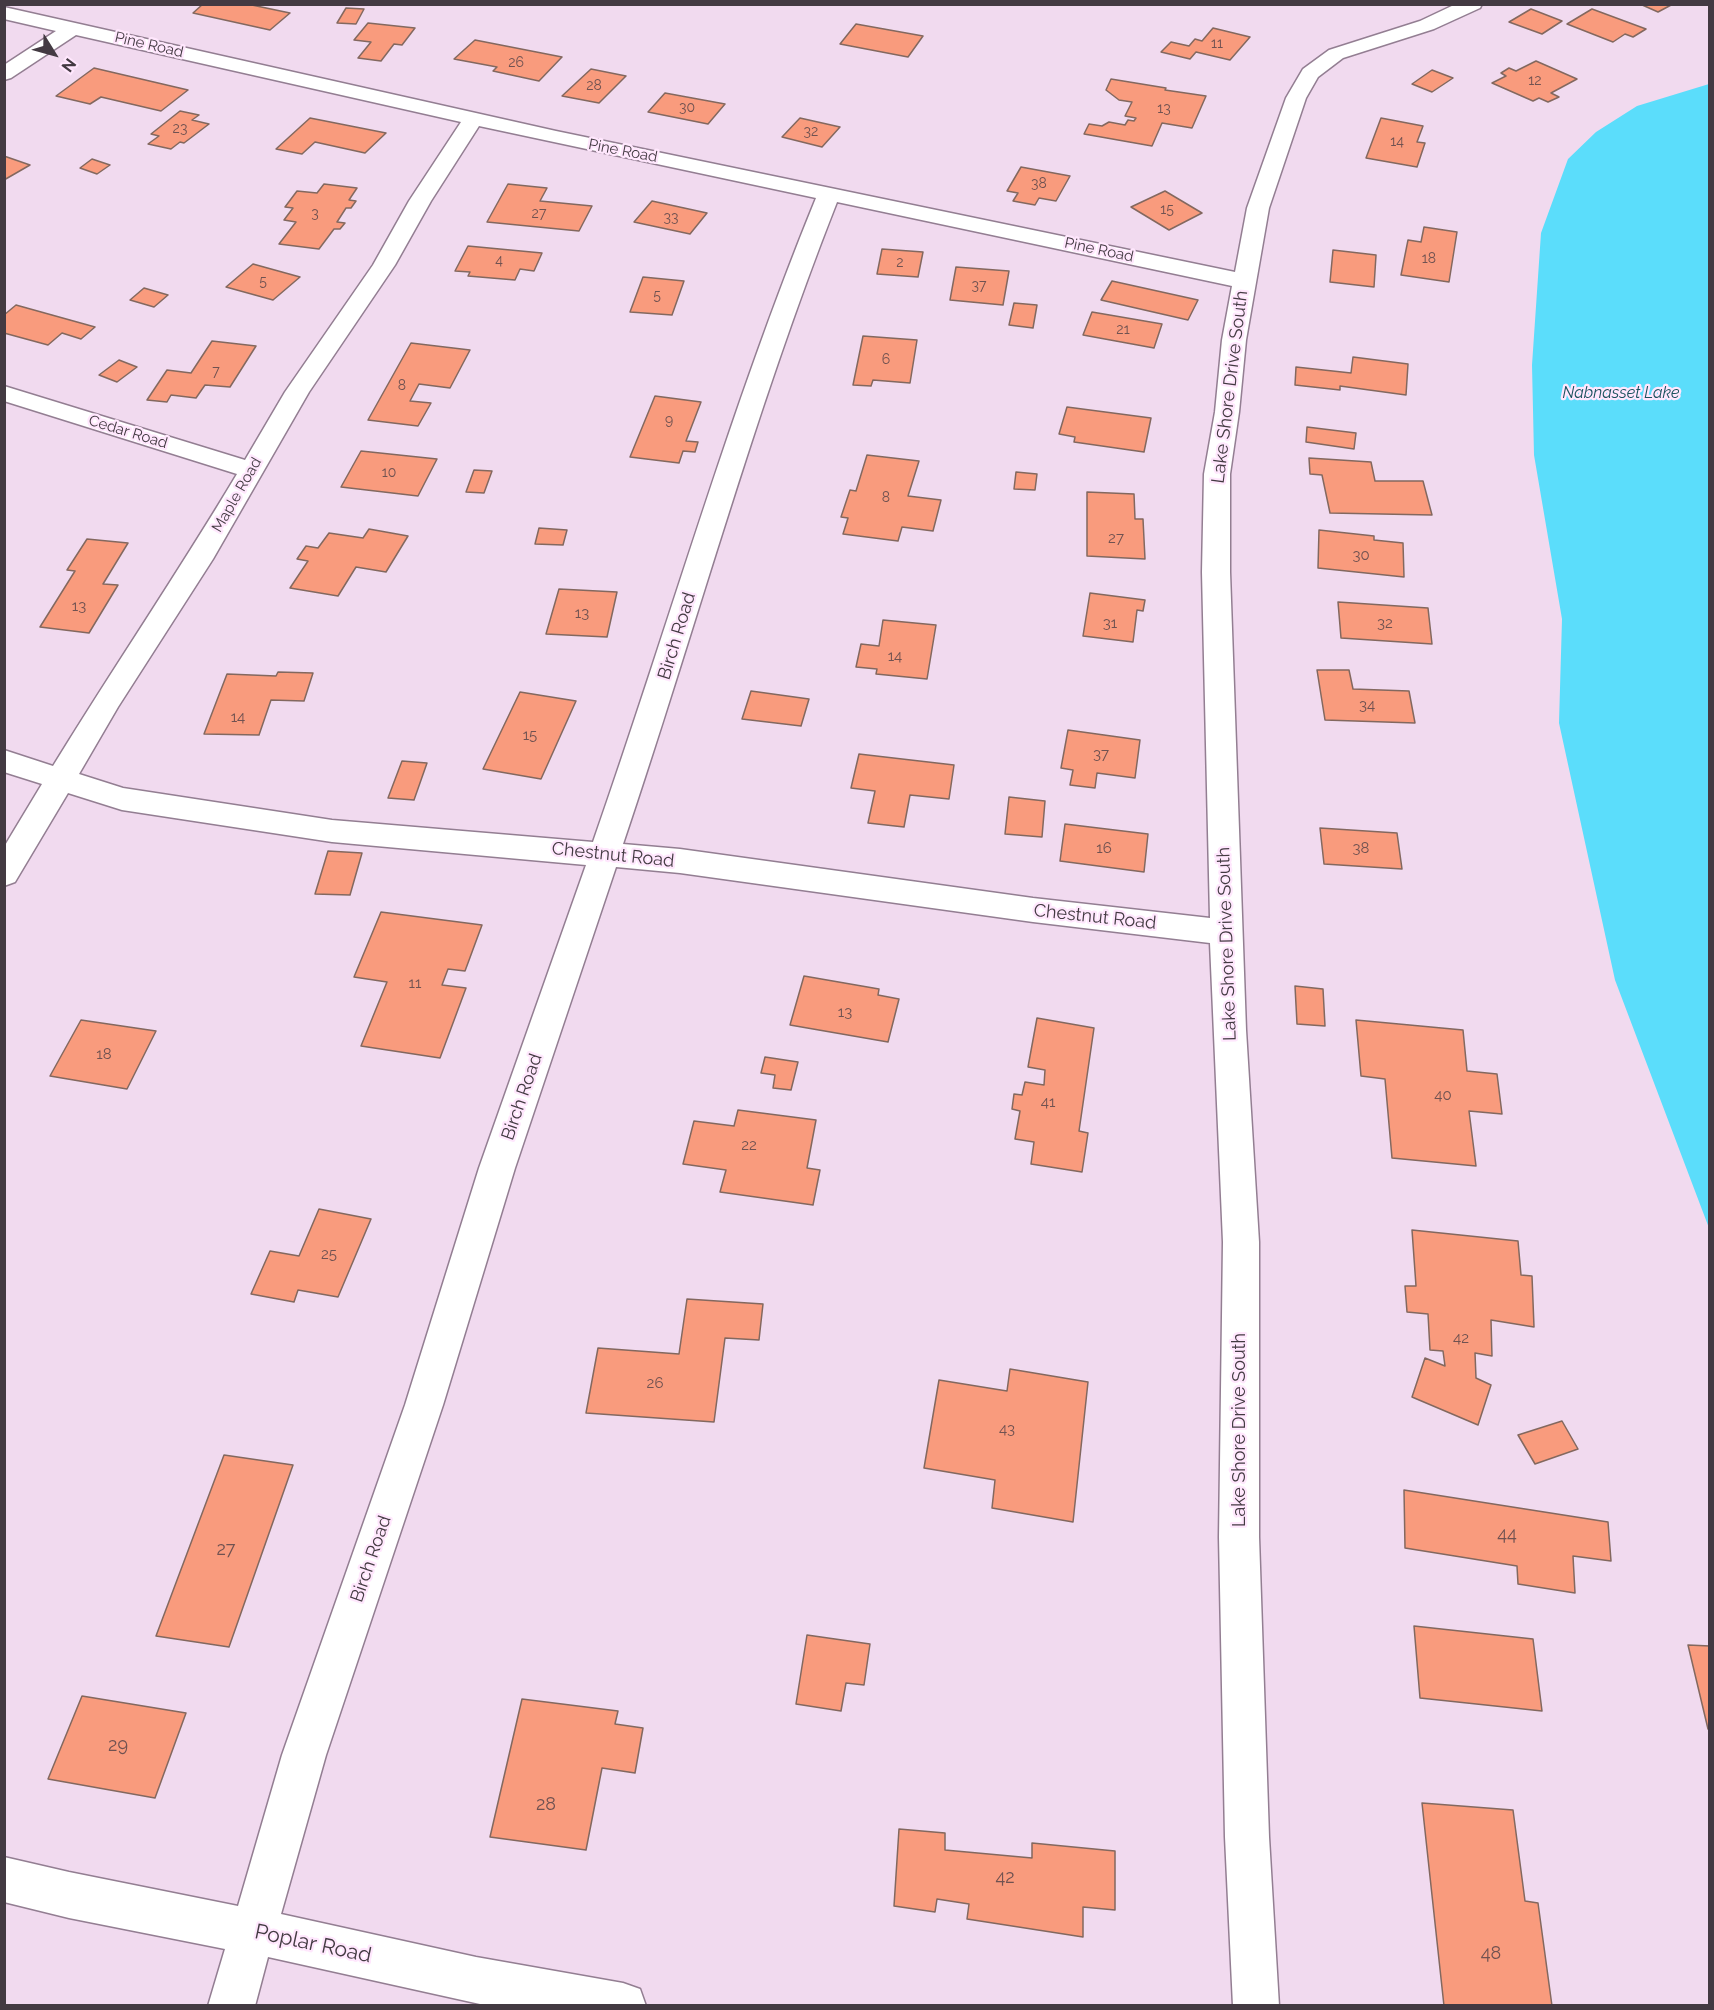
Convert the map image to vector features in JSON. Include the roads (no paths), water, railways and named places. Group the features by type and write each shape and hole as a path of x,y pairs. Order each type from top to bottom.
{"street":[{"name":"Lake Shore Drive South","path":"1256,2006 1247,1837 1239,1537 1241,1242 1229,1030 1216,572 1217,474 1227,412 1234,340 1258,208 1296,98 1310,73 1336,54 1373,40 1427,25 1473,4"},
{"name":"Pine Road","path":"4,13 474,118 1244,280"},
{"path":"4,74 74,28"},
{"name":"Maple Road","path":"4,874 108,700 200,559 297,392 384,265 420,201 474,118"},
{"name":"Birch Road","path":"231,2006 304,1755 424,1405 497,1168 606,854 758,384 798,271 829,194"},
{"name":"Cedar Road","path":"4,393 251,470"},
{"name":"Chestnut Road","path":"4,760 122,799 332,831 606,854 822,880 1033,910 1226,932"},
{"name":"Poplar Road","path":"4,1879 69,1895 252,1931 477,1980 623,2006"}],"water":[{"name":"Nabnasset Lake","path":"1710,84 1709,1228 1615,980 1559,723 1562,619 1534,455 1532,365 1541,233 1568,159 1596,132 1637,106"}]}
